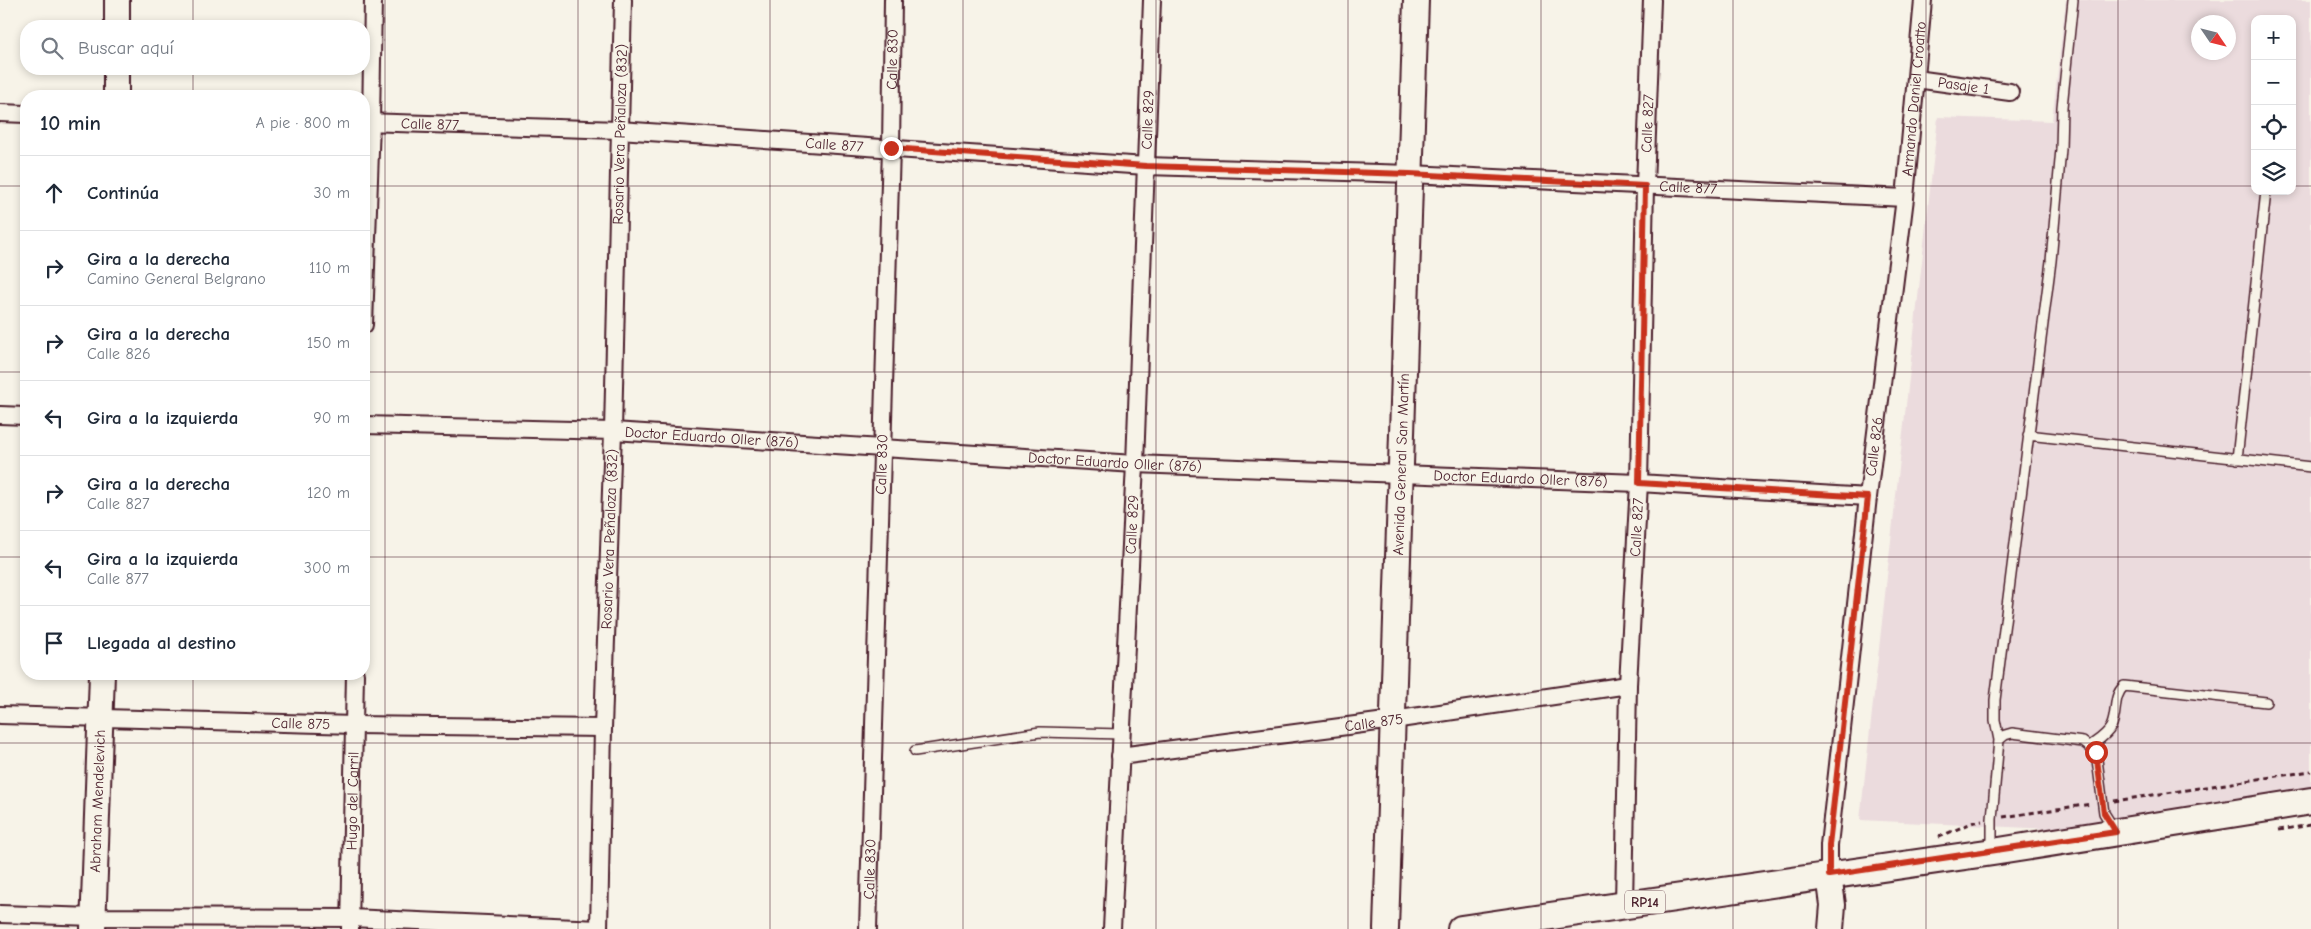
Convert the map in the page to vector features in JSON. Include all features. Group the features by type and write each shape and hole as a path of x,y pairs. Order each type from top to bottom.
{"main road":[{"path":"117,20 118,0"},
{"name":"Avenida General San Martín","path":"1386,929 1416,0"},
{"path":"116,75 116,90"},
{"name":"Abraham Mendelevich","path":"94,923 102,680"},
{"name":"RP14","path":"1461,929 1546,923 1624,904 1992,852 2311,801"},
{"path":"1829,875 1833,905 1830,929"}],"street":[{"path":"370,61 373,0"},
{"name":"Rosario Vera Peñaloza (832)","path":"599,929 602,728 613,430 623,0"},
{"name":"Calle 830","path":"868,929 894,0"},
{"name":"Calle 829","path":"1112,929 1135,464 1152,0"},
{"name":"Calle 827","path":"1624,904 1628,685 1639,483 1645,186 1652,0"},
{"name":"Armando Daniel Croatto","path":"1905,198 1924,0"},
{"path":"369,75 369,90"},
{"name":"Pasaje 1","path":"1916,79 2010,92"},
{"path":"0,113 20,114"},
{"name":"Calle 877","path":"370,122 619,130 1146,166 1410,174 1905,198"},
{"name":"Calle 826","path":"1829,875 1829,845 1868,497 1905,198"},
{"path":"0,415 20,416"},
{"name":"Doctor Eduardo Oller (876)","path":"370,425 613,430 1135,464 1639,483 1868,497"},
{"name":"Hugo del Carril","path":"350,924 356,680"},
{"name":"Calle 875","path":"1120,756 1393,720 1628,685"},
{"name":"Calle 875","path":"0,715 354,725 602,728"},
{"path":"0,914 94,923 350,924 599,929"}],"lane":[{"path":"1992,852 1992,819 1999,740 1995,720 1995,700 2051,261 2061,149 2062,107 2073,0"},
{"path":"2237,459 2266,195"},
{"path":"2028,435 2311,467"},
{"path":"2090,746 2105,736 2111,726 2118,692 2124,686 2266,702"},
{"path":"915,751 1040,732 1122,734"},
{"path":"1999,740 2005,735 2012,733 2083,742 2090,746 2096,752 2104,813 2116,832"}],"shaded area":[{"path":"2066,0 2311,0 2311,801 2116,832 1860,820 1938,117 2052,121"}],"route":[{"path":"891,148 1146,166 1410,174 1645,186 1639,483 1868,497 1829,845 1829,875 2116,832 2104,813 2096,752"}]}
